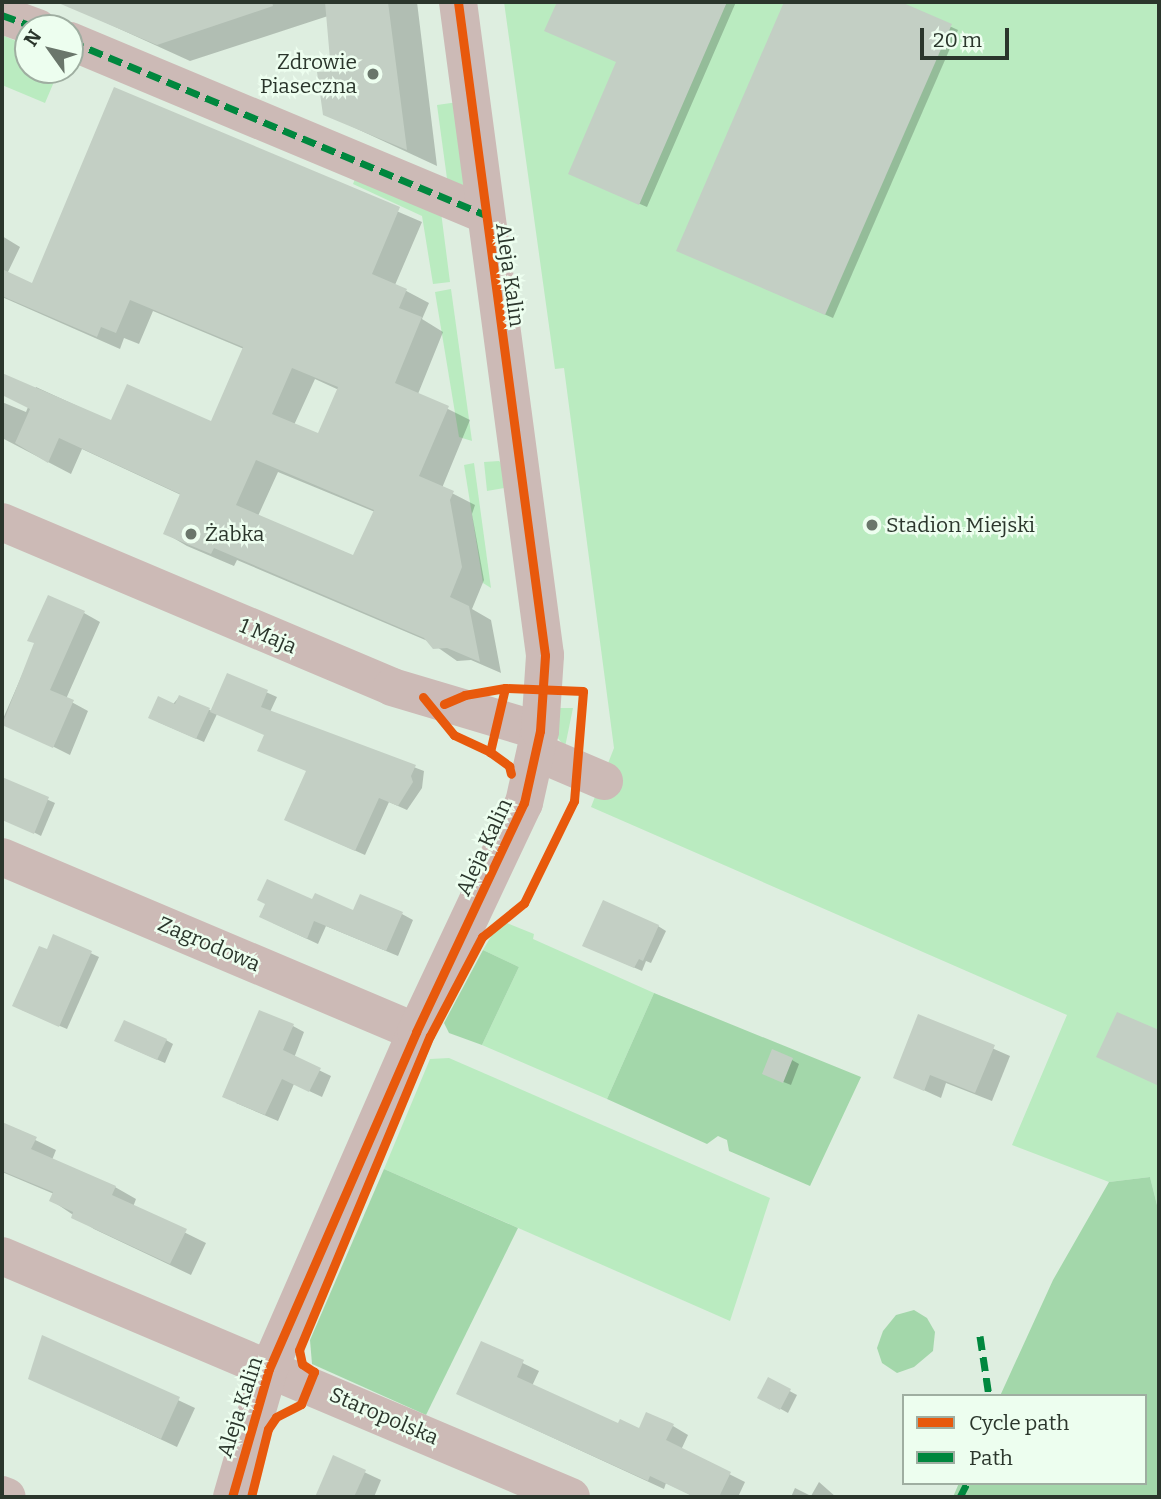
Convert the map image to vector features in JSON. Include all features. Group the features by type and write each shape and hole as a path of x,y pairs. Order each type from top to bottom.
{"street":[{"name":"Aleja Kalin","path":"232,1497 270,1369 416,1032 524,803 538,742 545,654 484,214 458,2"},
{"path":"84,47 484,214"},
{"name":"1 Maja","path":"2,522 381,682 538,742 604,781"},
{"name":"Zagrodowa","path":"2,857 416,1032"},
{"name":"Staropolska","path":"2,1256 571,1497"},
{"path":"2,1495 7,1497"}],"green space":[{"name":"Stadion Miejski","path":"504,2 1159,2 1159,1213 1150,1177 1109,1182 1012,1145 1067,1015 591,807 614,748 564,368 555,369"},
{"path":"2,35 14,40 14,84 53,84 45,103 2,85"},
{"path":"458,102 470,191 448,186 437,105"},
{"path":"355,179 441,212 450,282 433,284 422,216 353,184"},
{"path":"451,289 472,441 459,437 435,292"},
{"path":"499,461 507,468 510,487 487,491 484,462"},
{"path":"474,463 491,588 483,583 464,465"},
{"path":"559,708 573,708 565,747 557,737"},
{"path":"507,923 534,934 533,939 654,993 607,1099 482,1045 519,967 483,950 494,931"},
{"path":"483,950 519,967 482,1045 449,1033 444,1023"},
{"path":"654,993 861,1077 810,1186 729,1151 727,1140 718,1136 707,1144 607,1099"},
{"path":"449,1058 770,1198 730,1321 384,1169 430,1059"},
{"path":"384,1169 518,1228 426,1415 312,1364 310,1340"},
{"path":"1150,1177 1159,1213 1159,1497 953,1497 958,1485 1147,1485 1147,1394 1001,1394 1053,1280 1109,1182"},
{"path":"914,1310 927,1318 935,1332 933,1351 914,1367 897,1373 882,1363 877,1348 883,1331 896,1315"}],"building":[{"path":"56,2 272,2 273,6 157,45"},
{"path":"325,2 388,2 407,150 323,115 317,72 331,71"},
{"path":"557,2 727,2 639,205 568,174 616,62 544,31"},
{"path":"784,2 901,2 952,24 825,315 676,251"},
{"path":"114,87 400,207 372,274 407,289 399,308 422,317 395,383 449,406 419,476 454,491 450,500 462,567 450,597 469,606 480,662 447,648 433,649 424,638 214,548 211,554 163,534 180,494 59,438 48,463 15,443 30,409 2,395 2,373 111,420 127,384 211,421 243,347 130,300 116,333 101,327 97,337 2,296 2,269 32,283","holes":["292,368 338,387 318,433 272,414","256,460 374,510 353,555 236,505"]},
{"path":"48,595 85,611 50,690 74,700 53,748 2,725 34,643 27,641"},
{"path":"227,673 268,690 261,707 416,765 411,776 413,782 398,806 379,798 355,851 284,820 306,771 257,751 264,735 210,712"},
{"path":"179,695 210,708 196,739 148,718 158,696 175,704"},
{"path":"2,777 49,797 34,834 2,820"},
{"path":"267,879 312,899 315,893 353,910 360,894 403,912 386,951 314,921 307,939 259,917 265,904 257,900"},
{"path":"603,900 659,925 643,961 639,959 634,968 582,946"},
{"path":"53,934 92,951 59,1027 12,1006 39,946 47,949"},
{"path":"259,1010 294,1024 283,1050 321,1068 309,1092 282,1079 265,1115 222,1097"},
{"path":"1117,1012 1159,1030 1159,1086 1096,1057"},
{"path":"918,1014 995,1045 975,1093 930,1075 924,1091 893,1078"},
{"path":"124,1020 167,1039 157,1060 114,1041"},
{"path":"772,1049 793,1058 783,1083 762,1074"},
{"path":"2,1122 37,1137 31,1149 116,1186 112,1195 187,1229 170,1264 71,1218 73,1212 49,1201 53,1192 2,1171"},
{"path":"42,1335 180,1397 161,1439 28,1379"},
{"path":"481,1341 524,1360 517,1377 618,1423 620,1419 639,1428 646,1412 674,1424 666,1440 731,1472 719,1497 694,1497 650,1476 648,1481 456,1394"},
{"path":"768,1377 791,1389 780,1410 757,1398"},
{"path":"333,1455 366,1470 354,1497 315,1497"}],"marked path":[{"path":"2,15 14,19"},
{"path":"84,47 484,214"},
{"path":"980,1336 989,1394"},
{"path":"960,1497 966,1485"}],"cycle path":[{"path":"232,1497 269,1369 416,1032 524,803 540,731 545,655 458,2"},
{"path":"505,688 490,752 509,766 511,774"},
{"path":"251,1497 268,1429 276,1417 301,1404 314,1372 302,1364 299,1350 430,1036 482,937 524,903 574,801 583,691 505,688 465,695 444,704"},
{"path":"423,697 454,735 490,752"}],"place":[{"name":"Zdrowie Piaseczna","path":"373,74"},
{"name":"Stadion Miejski","path":"872,525"},
{"name":"Żabka","path":"191,534"}]}
